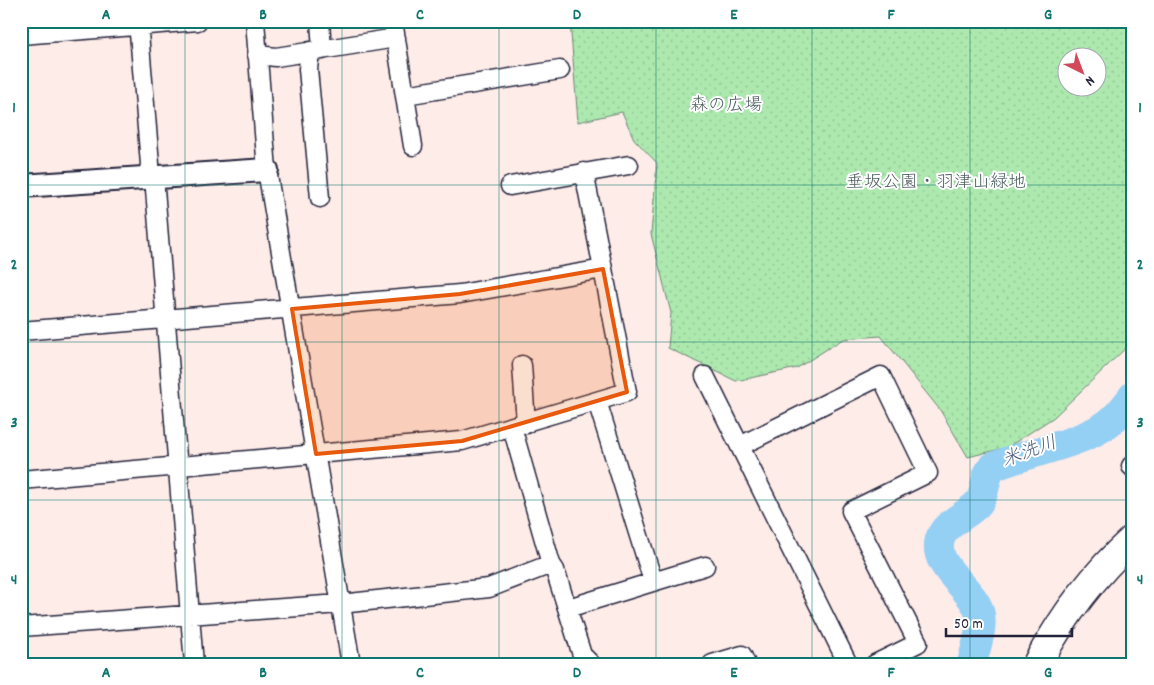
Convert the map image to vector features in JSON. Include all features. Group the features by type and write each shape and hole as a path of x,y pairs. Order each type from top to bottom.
{"main road":[{"path":"1037,664 1070,610 1096,575 1133,539"}],"street":[{"path":"21,35 139,24 198,21"},
{"path":"255,21 267,170 292,309 350,664"},
{"path":"320,21 316,51 308,69 320,198"},
{"path":"139,24 194,664"},
{"path":"258,55 276,57 316,51 395,30 413,146"},
{"path":"405,94 560,70"},
{"path":"510,186 629,164"},
{"path":"21,186 267,170"},
{"path":"21,480 462,441 519,426 627,392 584,172"},
{"path":"21,331 460,294 603,269"},
{"path":"522,365 519,426 551,564 555,570 568,608 582,655 591,664"},
{"path":"705,376 848,664"},
{"path":"740,446 881,376 928,473 851,511 918,643 875,664"},
{"path":"597,401 653,581"},
{"path":"21,628 182,614 190,616 340,604 490,588 551,564"},
{"path":"568,608 705,566"},
{"path":"712,664 742,655 746,664"}],"highlighted area":[{"path":"603,269 627,392 462,441 316,454 292,309 460,294"}],"green space":[{"name":"垂坂公園・羽津山緑地","path":"570,21 1133,21 1133,341 1054,417 1008,447 968,457 940,410 881,336 843,339 797,368 736,381 668,348 671,313 651,234 657,163 634,139 622,112 578,122"}],"waterway":[{"name":"米洗川","path":"972,664 980,633 980,615 977,605 971,596 942,559 939,550 940,539 943,533 952,523 979,502 988,475 993,467 1091,434 1112,421 1133,396"}],"park label":[{"name":"森の広場","path":"726,106"}]}
